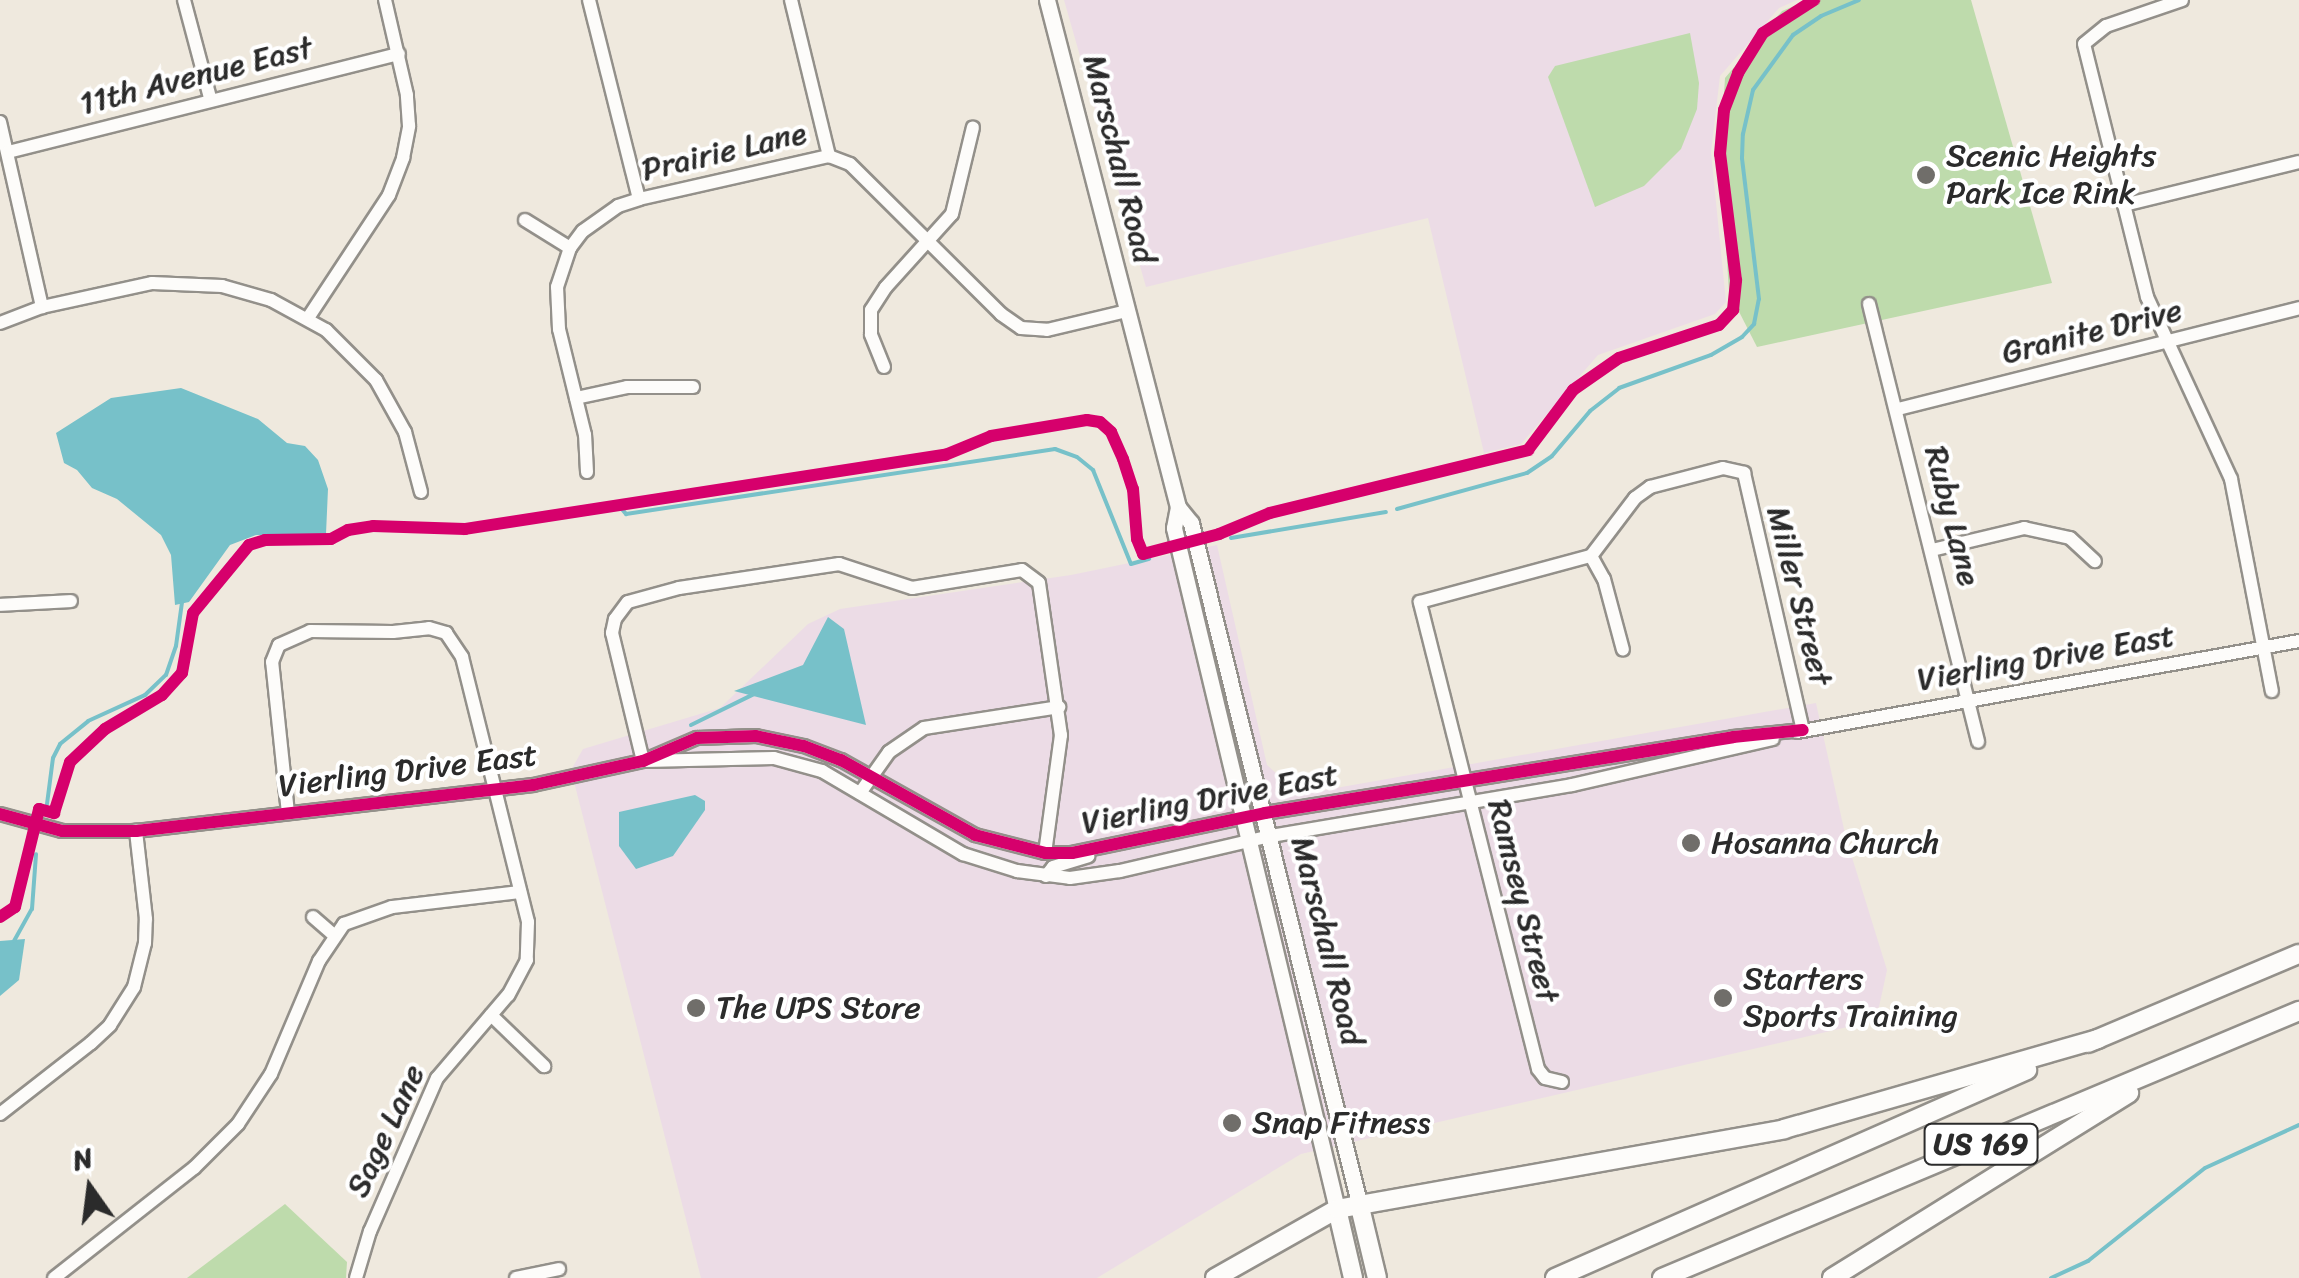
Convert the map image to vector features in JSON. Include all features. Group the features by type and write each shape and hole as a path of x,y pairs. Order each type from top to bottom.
{"highway":[{"name":"US 169","path":"1555,1278 2098,1038 2299,954"},
{"path":"1832,1278 2086,1116 2180,1066 2299,1011"},
{"name":"US 169","path":"1662,1278 2299,1011"},
{"path":"1215,1278 1337,1209 1359,1203 1784,1129 2098,1038"},
{"name":"Marschall Road","path":"1359,1203 1377,1278"},
{"name":"Marschall Road","path":"1337,1209 1353,1278"}],"main road":[{"name":"Marschall Road","path":"1047,0 1178,508 1174,528 1337,1209"},
{"name":"Marschall Road","path":"1178,508 1191,523 1359,1203"}],"street":[{"path":"184,0 210,98"},
{"path":"308,318 388,195 403,158 409,126 399,54 385,0"},
{"path":"589,0 639,199"},
{"path":"792,0 828,156"},
{"path":"2182,0 2106,26 2084,44 2147,298 2164,342 2214,434 2231,479 2272,692"},
{"name":"11th Avenue East","path":"8,152 210,98 399,54"},
{"path":"0,122 42,307"},
{"path":"884,367 872,334 872,310 886,287 952,214 973,127"},
{"name":"Prairie Lane","path":"570,248 600,217 639,199 828,156 857,170 1000,314 1020,328 1047,330 1127,311"},
{"path":"2124,205 2299,162"},
{"path":"525,220 570,248 557,286 556,314 576,398 587,472"},
{"path":"0,323 42,307 130,286 186,282 244,291 308,318 353,354 388,398 411,448 422,492"},
{"name":"Ruby Lane","path":"1869,304 1978,742"},
{"name":"Granite Drive","path":"1898,409 2299,308"},
{"path":"576,398 627,387 692,388"},
{"name":"Miller Street","path":"1591,556 1635,498 1650,486 1723,468 1744,473 1803,730"},
{"path":"1932,550 2024,528 2070,538 2095,561"},
{"path":"1591,556 1604,579 1623,650"},
{"name":"Ramsey Street","path":"1562,1082 1545,1078 1538,1069 1420,602 1591,556"},
{"path":"643,761 612,633 628,602 679,588 838,564 912,588 1022,570 1039,583 1059,707 1056,786 1045,853"},
{"path":"0,605 71,601"},
{"name":"Sage Lane","path":"288,813 272,662 279,644 310,631 438,630 452,639 462,657 528,922 527,960 508,996 437,1078 370,1231 356,1278"},
{"name":"Vierling Drive East","path":"643,761 697,738 756,736 804,746 870,777 975,836 1045,853 1104,850 1265,813 1733,736 1803,730 2299,641"},
{"path":"860,793 888,752 924,728 1059,707"},
{"name":"Vierling Drive East","path":"0,814 62,831 136,831 494,790 643,761 774,758 822,771 963,854 988,864 1046,876 1120,871 1271,836 1468,803 1736,750 1803,730"},
{"path":"0,1114 100,1034 134,987 146,943 136,831"},
{"path":"1046,876 1054,867 1104,850"},
{"path":"54,1278 194,1168 238,1124 278,1061 334,935 344,924 373,910 520,892"},
{"path":"313,917 334,935"},
{"path":"491,1015 544,1066"},
{"path":"516,1278 559,1270"}],"shaded area":[{"path":"1064,0 1797,0 1779,8 1720,76 1711,152 1726,302 1715,314 1598,355 1521,444 1484,453 1428,218 1146,287"},
{"path":"1217,545 1267,765 1290,786 1319,791 1816,703 1846,838 1887,970 1879,1007 1856,1025 1301,1154 1097,1278 701,1278 571,770 583,749 720,708 808,624 840,609 1071,575"}],"green space":[{"path":"1809,0 1971,0 2052,283 1757,347 1729,292 1720,154 1725,78 1782,11"},
{"path":"1690,33 1699,83 1697,109 1681,149 1644,186 1595,207 1548,77 1555,66"},
{"path":"285,1204 347,1262 346,1278 187,1278"}],"water":[{"path":"181,388 258,419 287,443 305,446 318,460 328,489 326,534 256,535 230,545 189,602 175,605 171,555 161,535 117,499 92,488 77,470 64,463 56,433 111,398"},
{"path":"828,617 844,629 866,725 734,691 803,665"},
{"path":"695,795 705,801 705,810 673,856 636,869 619,846 619,812"},
{"path":"25,939 19,980 0,996 0,941"}],"waterway":[{"path":"1397,509 1527,473 1552,456 1590,411 1619,388 1711,355 1742,337 1754,324 1759,299 1742,158 1753,90 1793,35 1821,16 1859,0"},
{"path":"621,508 626,514 1055,449 1077,457 1093,470 1131,564 1149,559"},
{"path":"1231,538 1386,512"},
{"path":"47,804 53,758 60,744 88,721 145,695 166,675 176,646 182,602"},
{"path":"691,725 754,694"},
{"path":"14,941 32,909 36,854"},
{"path":"2051,1278 2088,1261 2205,1168 2299,1125"}],"cycle path":[{"path":"0,917 15,907 39,809 54,813 70,762 105,729 162,695 182,673 193,613 249,545 265,540 331,539 348,530 373,526 465,529 945,455 991,436 1087,420 1100,422 1111,432 1123,459 1133,489 1137,539 1143,554 1219,534 1270,513 1528,450 1573,390 1619,358 1719,325 1733,310 1736,280 1720,154 1724,110 1738,73 1763,33 1814,0"},
{"path":"0,814 62,831 136,831 533,785 643,761 697,738 756,736 804,746 841,760 975,835 1045,853 1072,853 1265,813 1733,737 1803,730"}],"place":[{"name":"Scenic Heights Park Ice Rink","path":"1926,175"},
{"name":"Hosanna Church","path":"1691,843"},
{"name":"Starters Sports Training","path":"1723,998"},
{"name":"The UPS Store","path":"696,1008"},
{"name":"Snap Fitness","path":"1232,1123"}]}
